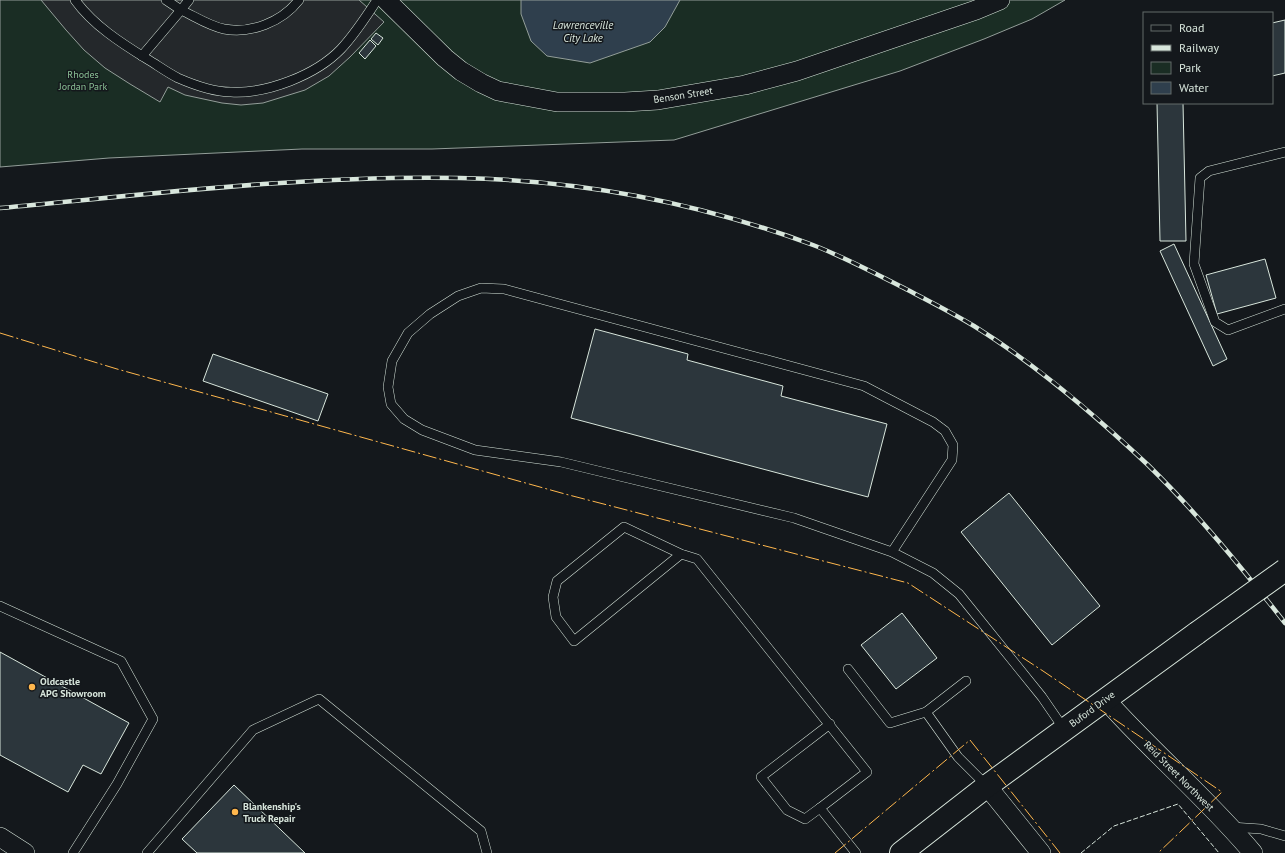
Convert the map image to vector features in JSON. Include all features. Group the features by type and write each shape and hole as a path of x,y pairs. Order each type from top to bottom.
{"highway":[{"name":"Buford Drive","path":"906,851 987,786 1285,570"}],"street":[{"name":"Benson Street","path":"386,0 446,58 461,71 481,83 498,91 557,102 625,102 658,100 745,85 782,75 875,45 976,10 1000,0"},
{"name":"Reid Street Northwest","path":"1105,699 1131,728 1230,826 1253,853"},
{"path":"987,786 1041,853"},
{"path":"0,837 25,853"}],"lane":[{"path":"75,0 110,35 178,78 206,88 231,92 262,90 288,81 310,71 340,50 359,28 377,0"},
{"path":"166,0 181,10 212,25 223,29 235,30 256,28 274,20 295,5 299,0"},
{"path":"142,56 189,0"},
{"path":"1285,152 1209,171 1200,178 1194,264 1215,322 1228,330 1285,309"},
{"path":"892,552 952,460 952,444 945,431 933,422 864,386 504,289 481,288 458,296 430,314 408,333 392,361 388,387 391,404 404,419 422,430 475,450 561,462 794,518 892,552 933,573 959,594 1042,696 1064,729"},
{"path":"681,554 574,640 556,617 552,597 557,581 624,527 681,554 697,559 830,724 867,772 804,819 787,810 761,777 830,724"},
{"path":"0,606 121,661 153,719 117,784 73,853"},
{"path":"848,669 890,723 926,712 966,681"},
{"path":"147,853 253,730 319,699 480,831 487,853"},
{"path":"926,712 958,757 987,786"},
{"path":"820,808 856,853"},
{"path":"1230,826 1260,829 1285,836"}],"green space":[{"name":"Rhodes Jordan Park","path":"0,0 1065,0 1032,19 900,71 674,140 432,149 302,149 109,158 0,167"}],"shaded area":[{"path":"41,0 359,0 384,22 329,76 305,90 263,103 241,105 222,103 185,95 168,87 160,102 105,68 84,50"}],"water":[{"name":"Lawrenceville City Lake","path":"521,0 680,0 665,27 650,42 590,63 547,56 531,41 521,14"}],"building":[{"path":"1285,20 1285,73 1273,76 1273,23"},
{"path":"376,33 383,38 378,45 371,39"},
{"path":"370,40 376,46 365,59 359,53"},
{"path":"1157,104 1183,104 1186,241 1160,241"},
{"path":"1174,244 1227,359 1213,366 1160,251"},
{"path":"1265,259 1276,298 1217,314 1206,275"},
{"path":"595,329 688,354 687,360 783,386 781,396 887,424 868,497 571,418"},
{"path":"213,354 328,394 318,421 203,381"},
{"path":"1009,493 1100,606 1052,645 961,532"},
{"path":"902,613 937,658 896,689 861,645"},
{"name":"Oldcastle APG Showroom","path":"0,652 129,723 101,774 83,765 68,792 0,755"},
{"name":"Blankenship's Truck Repair","path":"234,785 305,853 197,853 182,839"}],"railway":[{"path":"0,208 287,182 345,179 460,178 550,183 639,196 727,217 770,230 813,245 836,255 939,306 997,341 1043,374 1107,427 1148,465 1219,542 1285,623"}],"fence":[{"path":"1081,853 1114,826 1178,804 1219,853"}],"power":[{"path":"0,333 117,369 565,494 908,583 1043,671 1222,792 1158,853"},
{"path":"835,853 970,740 1060,853"}],"place":[{"name":"Oldcastle APG Showroom","path":"32,687"},
{"name":"Blankenship's Truck Repair","path":"235,812"}]}
